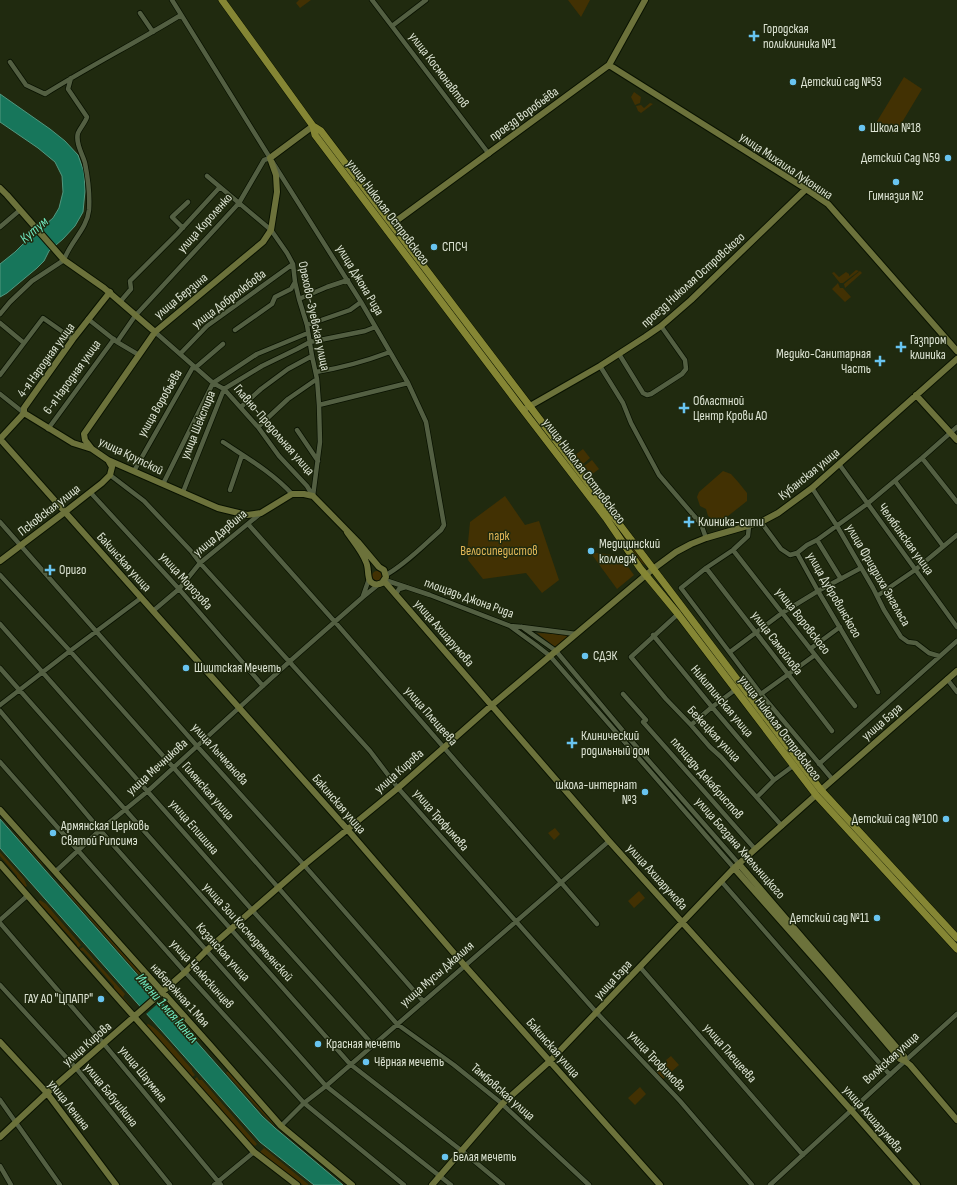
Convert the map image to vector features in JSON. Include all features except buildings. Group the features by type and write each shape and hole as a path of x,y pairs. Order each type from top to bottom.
{"main road":[{"name":"улица Николая Островского","path":"222,0 313,126 321,131 392,224 410,255"},
{"name":"проезд Воробьёва","path":"392,224 609,65 645,0"},
{"name":"улица Михаила Луконина","path":"609,65 828,204 957,351"},
{"name":"улица Николая Островского","path":"313,126 315,136 386,229 410,255 609,516 653,569 819,793 957,949"},
{"name":"улица Короленко","path":"270,158 313,126"},
{"name":"улица Берзина","path":"92,449 85,440 84,434 155,332 263,242 271,230 277,192 276,175 270,158"},
{"name":"Главно-Продольная улица","path":"0,188 8,195 64,260 110,292 135,316 155,332"},
{"name":"проезд Николая Островского","path":"526,408 600,366 662,326 806,189"},
{"path":"386,229 392,224"},
{"name":"4-я Народная улица","path":"0,439 24,413 24,408 88,319 110,292"},
{"name":"Кубанская улица","path":"653,569 676,552 706,538 761,522 778,513 812,488 957,359"},
{"path":"916,395 957,440"},
{"name":"улица Крупской","path":"24,413 73,443 92,449 108,460 218,508 247,516 261,513"},
{"name":"Бакинская улица","path":"0,439 347,829 465,966 660,1185"},
{"path":"108,460 112,467 110,475"},
{"name":"Псковская улица","path":"0,561 65,513 110,475"},
{"path":"292,494 313,496 384,570 384,579 373,583 369,577 366,560 347,532"},
{"name":"улица Дарвина","path":"261,513 292,494"},
{"name":"улица Николая Островского","path":"609,516 640,568 678,614 793,766 957,938"},
{"path":"369,577 371,569 380,567"},
{"name":"улица Кирова","path":"0,1137 47,1093 304,865 398,788 443,747 653,569"},
{"name":"улица Ахшарумова","path":"384,579 609,841 917,1185"},
{"name":"улица Бэра","path":"432,1185 502,1104 550,1061 736,866 957,671"},
{"name":"набережная 1 Мая","path":"0,810 161,993 210,1045 281,1126 352,1185"},
{"path":"0,864 254,1152 297,1185"},
{"name":"улица Богдана Хмельницкого","path":"736,866 904,1056 905,1061 957,1120"},
{"name":"улица Ленина","path":"0,1042 47,1093 116,1185"}],"street":[{"name":"улица Джона Рида","path":"172,0 348,280 408,383 426,422 444,525 441,530 384,579"},
{"name":"улица Космонавтов","path":"372,0 489,154"},
{"path":"392,26 426,0"},
{"path":"140,13 153,32"},
{"path":"10,62 26,85 45,94 181,15"},
{"path":"0,314 32,281 64,260 66,252 82,231 89,211 89,188 85,163 78,145 78,134 87,117 68,89 71,78"},
{"name":"улица Короленко","path":"116,340 135,316 239,203 264,160 270,158"},
{"name":"Орехово-Зуевская улица","path":"207,176 271,230 293,264 295,282 307,325 317,379 320,442 313,496"},
{"path":"120,302 131,289 130,282 183,228 220,187"},
{"path":"183,228 172,217 188,202"},
{"path":"0,227 20,210"},
{"name":"улица Добролюбова","path":"180,354 207,326 293,264"},
{"path":"299,299 348,280"},
{"path":"235,330 272,304 275,297 291,289 295,282"},
{"path":"307,325 350,310 361,302"},
{"path":"0,375 43,318 74,339"},
{"path":"88,319 139,355"},
{"path":"0,323 24,343"},
{"path":"618,354 643,393 647,395 651,394 682,374 686,369 685,360 662,326"},
{"name":"улица Шекспира","path":"182,492 224,389 262,366 310,342 365,331 375,327"},
{"name":"Главно-Продольная улица","path":"155,332 212,383 224,389 258,427 279,456 307,486 313,496"},
{"path":"163,484 212,383 256,354 308,333"},
{"name":"6-я Народная улица","path":"48,429 116,340"},
{"path":"194,367 223,344"},
{"path":"316,372 360,363 390,352"},
{"path":"241,407 261,389 288,369 312,356"},
{"path":"600,366 623,403 631,423 657,471 701,524 706,538"},
{"name":"улица Воробьёва","path":"134,471 194,367"},
{"path":"258,427 288,399 317,379"},
{"path":"319,404 408,383"},
{"name":"улица Крупской","path":"0,394 24,413"},
{"path":"797,553 867,504 957,427"},
{"path":"297,430 318,461"},
{"path":"223,442 284,485 292,494"},
{"path":"230,490 242,455"},
{"path":"922,458 957,502"},
{"name":"Челябинская улица","path":"839,464 957,627"},
{"name":"улица Трофимова","path":"110,475 144,501 191,551 200,563 370,751 398,788 597,1013 680,1101 752,1185"},
{"path":"895,481 943,546"},
{"name":"улица Фридриха Энгельса","path":"812,488 837,526 884,610 901,637 908,642 916,643 929,653 939,656"},
{"name":"улица Морозова","path":"90,492 179,589 263,686"},
{"name":"улица Дарвина","path":"153,611 179,589 200,563 261,513"},
{"name":"улица Лычманова","path":"0,522 304,865 423,1002"},
{"name":"улица Дубровинского","path":"761,522 782,549 790,555 797,553 878,692"},
{"name":"улица Плещеева","path":"248,524 597,924"},
{"path":"749,526 748,536 733,550 706,568 681,588 761,694 833,780"},
{"path":"877,596 915,570 957,535"},
{"path":"817,540 841,579"},
{"name":"улица Воровского","path":"733,550 855,706"},
{"name":"улица Самойлова","path":"706,568 832,731"},
{"path":"730,652 782,613 818,591 861,568"},
{"name":"Гилянская улица","path":"0,575 173,767 397,1024"},
{"name":"улица Мечникова","path":"363,597 369,577"},
{"name":"площадь Джона Рида","path":"384,579 510,626 576,634"},
{"name":"улица Мечникова","path":"55,872 100,830 148,792 173,767 289,662 384,579"},
{"path":"396,594 399,589 404,586"},
{"path":"0,705 141,598"},
{"path":"653,635 678,614"},
{"name":"улица Епишина","path":"0,624 373,1045"},
{"name":"улица Богдана Хмельницкого","path":"510,626 531,640 550,656 736,866"},
{"name":"улица Богдана Хмельницкого","path":"522,627 556,651 736,866"},
{"path":"810,649 840,627"},
{"name":"Бежецкая улица","path":"653,635 631,657 666,699 692,725 782,826"},
{"name":"Никитинская улица","path":"653,635 774,780"},
{"path":"819,764 957,641"},
{"path":"761,694 816,655"},
{"name":"улица Зои Космодемьянской","path":"0,668 350,1064 462,1151 502,1185"},
{"path":"947,679 957,692"},
{"path":"692,725 712,707 735,690"},
{"name":"площадь Декабристов","path":"623,694 644,721 755,849"},
{"name":"Казанская улица","path":"0,711 100,830 326,1086 451,1185"},
{"name":"улица Челюскинцев","path":"0,762 185,972 304,1103 404,1185"},
{"path":"757,797 774,780 793,766"},
{"name":"улица Мусы Джалиля","path":"281,1126 304,1103 326,1086 609,841"},
{"path":"721,882 890,1074"},
{"path":"0,922 27,896"},
{"name":"улица Шаумяна","path":"0,922 104,1044 217,1184"},
{"name":"улица Плещеева","path":"640,967 803,1155"},
{"name":"улица Бабушкина","path":"0,985 76,1068 170,1185"},
{"name":"Волжская улица","path":"770,1185 957,1014"},
{"name":"Тамбовская улица","path":"397,1024 454,1065 502,1104 589,1185"},
{"path":"0,1100 60,1185"},
{"path":"217,1184 254,1152"},
{"path":"0,1166 11,1185"}],"green space":[{"path":"299,0 311,0 300,8 296,3"},
{"path":"568,0 590,0 581,17"},
{"path":"904,77 922,89 895,134 876,123"},
{"path":"634,92 641,97 640,103 635,105 631,97"},
{"path":"650,103 653,104 641,113 638,111 636,106 641,105 644,108"},
{"path":"418,264 523,402 522,403 417,265"},
{"path":"856,270 859,271 843,283 840,283 832,273 834,272 839,277 846,272 849,276"},
{"path":"860,271 862,273 845,288 844,284"},
{"path":"838,283 840,288 843,288 851,297 845,302 832,289"},
{"path":"583,449 590,458 583,464 575,455"},
{"path":"592,460 599,469 591,475 584,466"},
{"path":"723,471 731,474 747,493 747,501 723,520 715,521 708,516 706,509 700,506 697,497 699,492"},
{"name":"парк Велосипедистов","path":"505,496 525,525 539,521 559,580 542,593 526,573 483,579 468,560 469,553 467,553 470,522"},
{"path":"616,524 646,564 645,565 615,527"},
{"path":"590,552 620,556 634,575 617,589"},
{"path":"375,571 379,571 381,572 381,580 375,581 372,578 372,574"},
{"path":"537,633 570,635 555,647"},
{"path":"555,828 560,834 554,840 548,833"},
{"path":"19,832 47,867 42,864 16,835"},
{"path":"0,852 24,879 27,886 24,888 17,881 17,876 0,856"},
{"path":"60,880 145,975 142,978 63,888 60,884"},
{"path":"639,891 645,898 634,908 628,901"},
{"path":"40,900 46,904 81,945 77,949 77,945 44,908 37,903"},
{"path":"83,947 125,994 123,997 130,1005 129,1007 114,990 114,986 83,951 78,950"},
{"path":"170,1003 203,1041 202,1042 198,1040 176,1015"},
{"path":"148,1024 164,1037 192,1069 195,1075 191,1078 145,1026"},
{"path":"671,1056 679,1065 662,1080 655,1073"},
{"path":"230,1071 276,1123 274,1125 226,1073"},
{"path":"197,1077 199,1080 202,1080 257,1144 255,1146 251,1143 250,1144 193,1080"},
{"path":"640,1087 646,1094 635,1105 628,1098"},
{"path":"284,1130 327,1166 326,1167 282,1132"},
{"path":"264,1148 308,1185 303,1185 298,1181 295,1182 259,1153"}],"shaded area":[{"name":"Кутум","path":"0,94 50,129 65,141 78,155 84,172 85,191 83,212 75,226 49,251 44,261 37,268 0,297 0,264 53,218 59,208 63,192 62,176 55,162 38,148 0,122"},
{"path":"0,819 262,1116 343,1185 314,1185 260,1142 0,848"}],"pier":[{"path":"156,992 163,999 145,1015 138,1008"}],"place":[{"name":"Городская поликлиника №1","path":"754,36"},
{"name":"Детский сад №53","path":"793,82"},
{"name":"Школа №18","path":"862,128"},
{"name":"Детский Сад N59","path":"948,158"},
{"name":"Гимназия N2","path":"896,182"},
{"name":"СПСЧ","path":"434,247"},
{"name":"Газпром клиника","path":"901,347"},
{"name":"Медико-Санитарная Часть","path":"880,361"},
{"name":"Областной Центр Крови АО","path":"684,408"},
{"name":"Клиника-сити","path":"689,522"},
{"name":"Медицинский колледж","path":"591,551"},
{"name":"Ориго","path":"50,570"},
{"name":"СДЭК","path":"585,656"},
{"name":"Шиитская Мечеть","path":"186,668"},
{"name":"Клинический родильный дом","path":"572,743"},
{"name":"школа-интернат №3","path":"645,792"},
{"name":"Детский сад №100","path":"946,819"},
{"name":"Армянская Церковь Святой Рипсимэ","path":"53,833"},
{"name":"Детский сад №11","path":"877,918"},
{"name":"ГАУ АО \"ЦПАПР\"","path":"101,999"},
{"name":"Красная мечеть","path":"318,1044"},
{"name":"Чёрная мечеть","path":"366,1062"},
{"name":"Белая мечеть","path":"445,1157"}],"water label":[{"name":"Имени 1 мая канал","path":"167,1008"}]}
